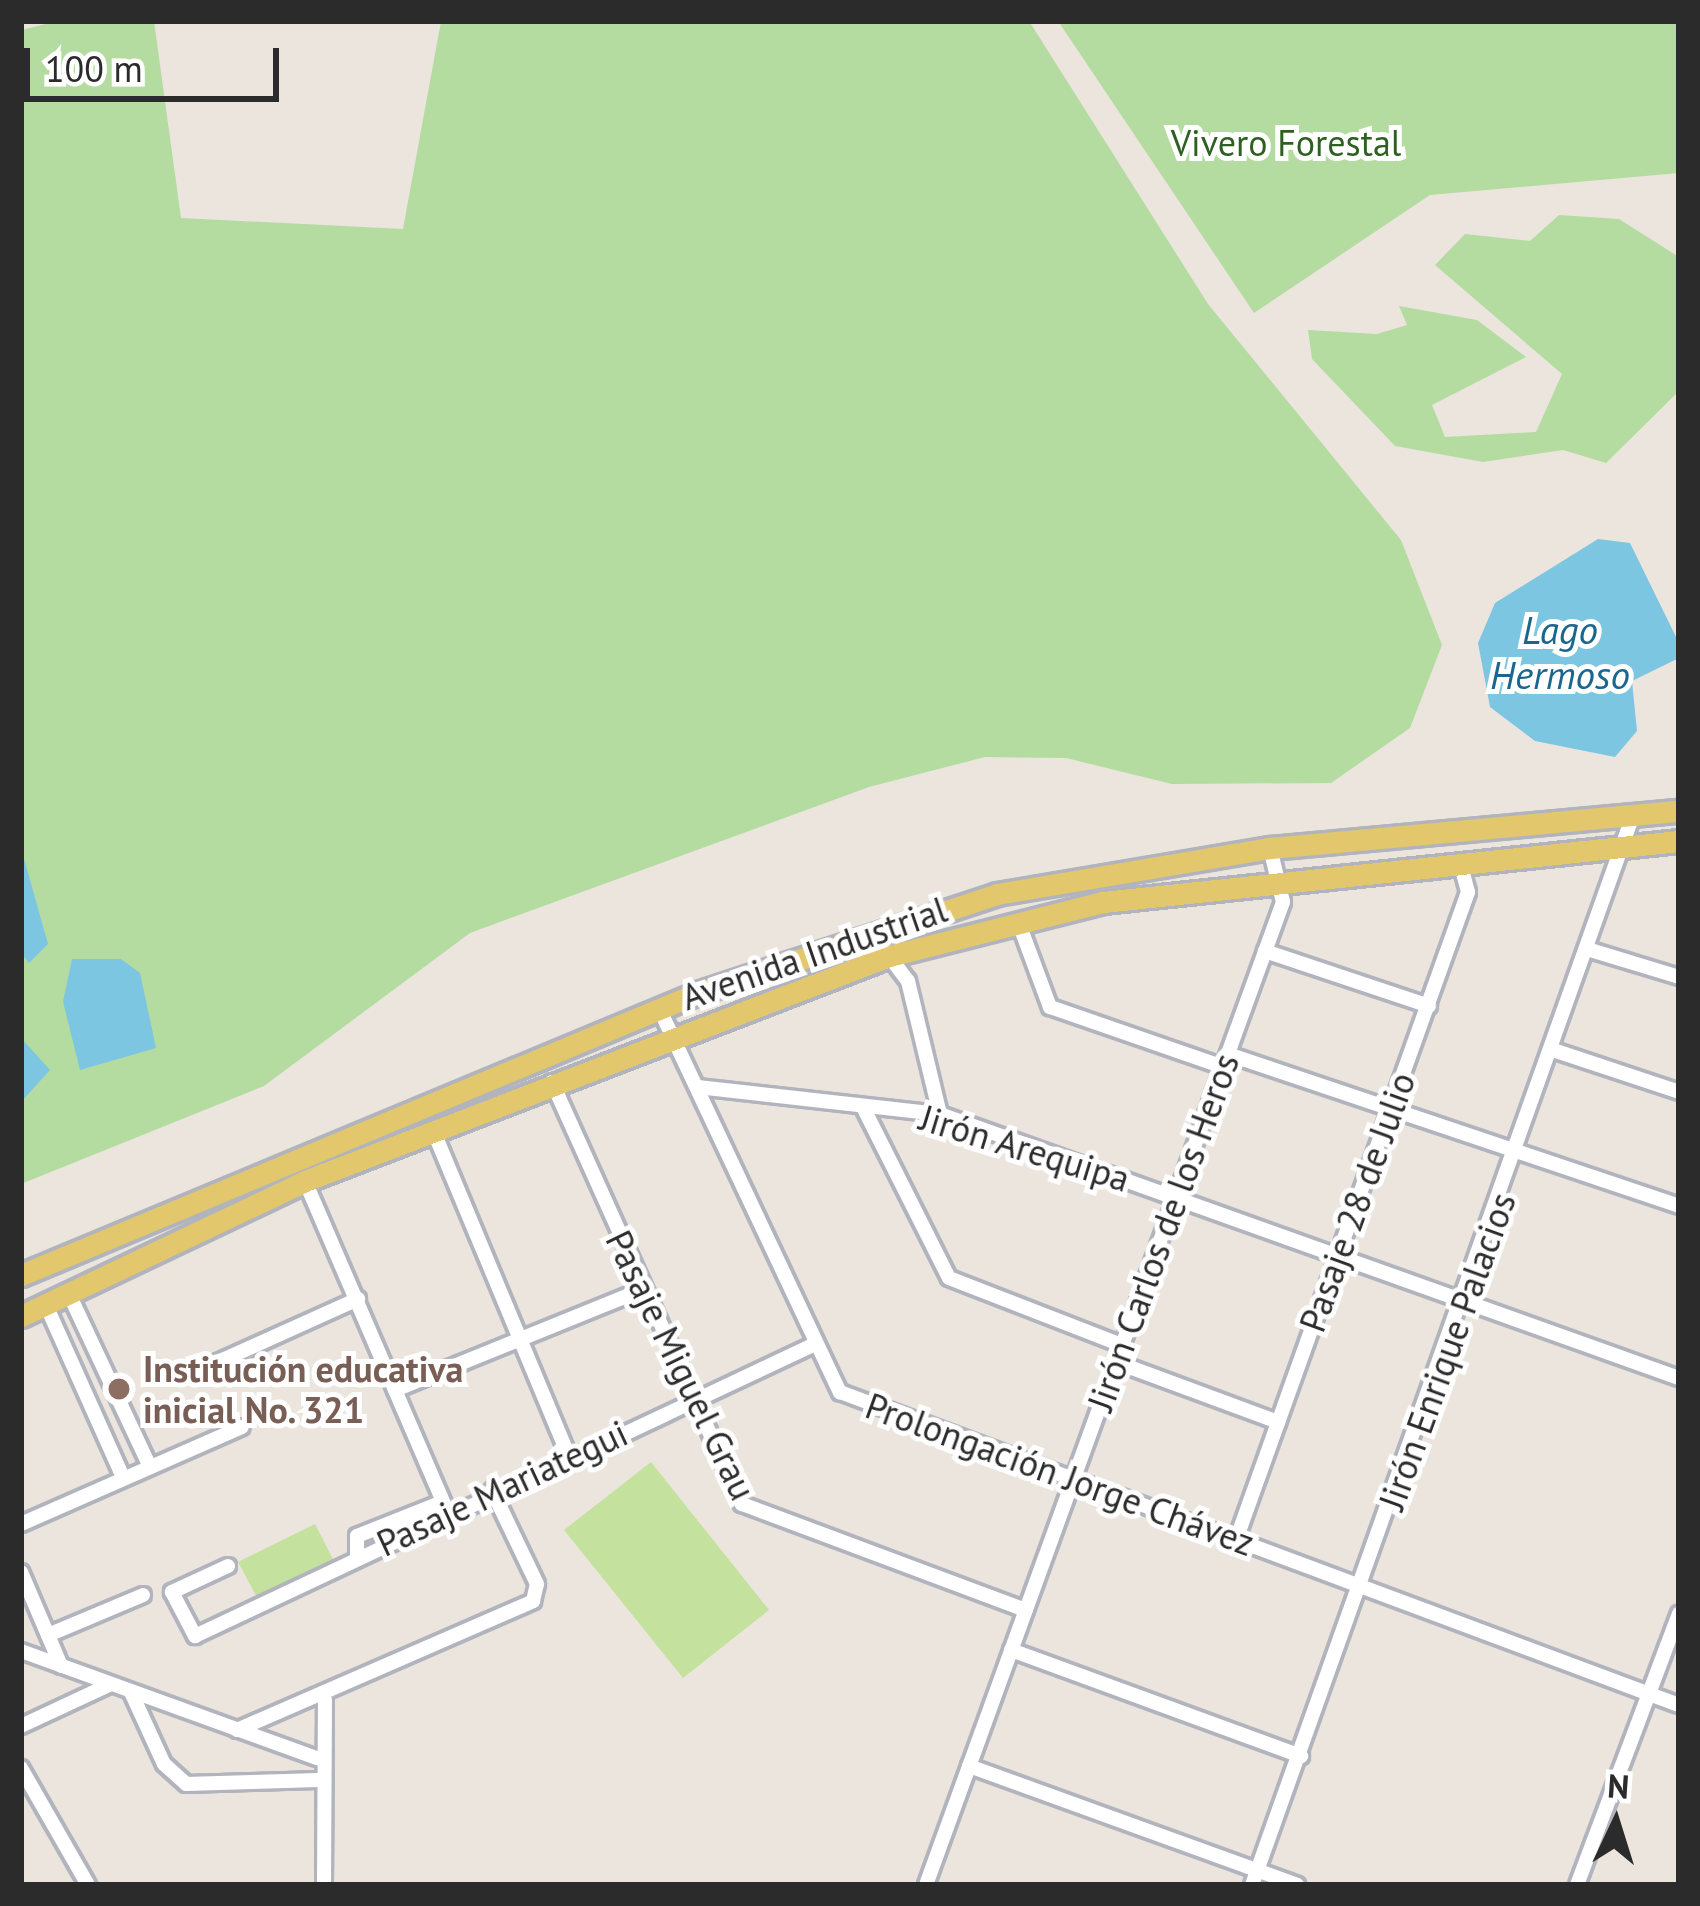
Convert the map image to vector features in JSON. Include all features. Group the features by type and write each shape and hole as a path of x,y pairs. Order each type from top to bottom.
{"main road":[{"name":"Avenida Industrial","path":"21,1274 659,1008 997,894 1270,848 1679,811"},
{"name":"Avenida Industrial","path":"21,1316 305,1181 889,956 1018,921 1277,878 1679,842"}],"street":[{"name":"Jirón Enrique Palacios","path":"1255,1878 1466,1298 1634,815"},
{"name":"Jirón Carlos de los Heros","path":"926,1885 1283,902 1270,848"},
{"name":"Pasaje 28 de Julio","path":"1236,1540 1468,892 1460,863"},
{"path":"1018,921 1050,1007 1388,1108 1679,1206"},
{"path":"1587,950 1679,977"},
{"path":"1265,951 1429,1006"},
{"path":"889,956 908,981 940,1114"},
{"name":"Prolongación Jorge Chávez","path":"659,1008 811,1346 839,1392 1072,1483 1679,1706"},
{"path":"1552,1050 1679,1092"},
{"name":"Pasaje Miguel Grau","path":"552,1082 692,1402 754,1515 1026,1610"},
{"name":"Jirón Arequipa","path":"698,1087 940,1114 1466,1298 1679,1378"},
{"path":"864,1108 950,1278 1122,1345"},
{"path":"433,1130 568,1454"},
{"path":"305,1181 445,1507"},
{"path":"395,1390 641,1290"},
{"path":"69,1294 149,1465"},
{"path":"216,1363 358,1299"},
{"path":"46,1305 122,1475"},
{"name":"Pasaje Mariategui","path":"228,1566 172,1592 195,1636 445,1507 811,1346"},
{"path":"1116,1362 1278,1422"},
{"path":"22,1520 242,1427"},
{"path":"237,1730 325,1700 532,1601 536,1584 492,1490"},
{"path":"23,1582 61,1666"},
{"path":"48,1635 142,1595"},
{"path":"1576,1885 1679,1614"},
{"path":"21,1651 317,1758"},
{"path":"1011,1651 1300,1756"},
{"path":"21,1726 111,1684"},
{"path":"131,1692 164,1765 186,1784 318,1780"},
{"path":"324,1885 317,1758 325,1700"},
{"path":"969,1766 1255,1878 1297,1885"},
{"path":"21,1768 88,1885"}],"green space":[{"path":"58,21 154,21 181,218 403,229 441,21 1029,21 1208,304 1401,540 1442,645 1410,728 1331,783 1172,784 1066,758 985,757 869,787 470,933 264,1086 21,1184 21,30"},
{"name":"Vivero Forestal","path":"1058,21 1679,21 1679,173 1430,195 1254,313"},
{"path":"1559,215 1619,219 1679,257 1679,391 1606,463 1563,450 1483,462 1395,446 1312,359 1308,330 1377,334 1407,325 1399,306 1477,320 1526,357 1432,405 1445,437 1536,432 1562,374 1435,265 1465,234 1530,241"},
{"path":"651,1462 769,1610 683,1678 564,1530"},
{"path":"315,1524 336,1565 260,1603 238,1562"}],"water":[{"name":"Lago Hermoso","path":"1598,539 1630,543 1679,643 1679,658 1632,681 1637,731 1615,757 1535,741 1490,707 1478,643 1495,603"},
{"path":"21,848 48,944 29,963 21,953"},
{"path":"72,959 121,959 140,973 156,1048 80,1070 63,1002"},
{"path":"21,1038 50,1070 21,1102"}],"place":[{"name":"Institución educativa inicial No. 321","path":"119,1389"}]}
